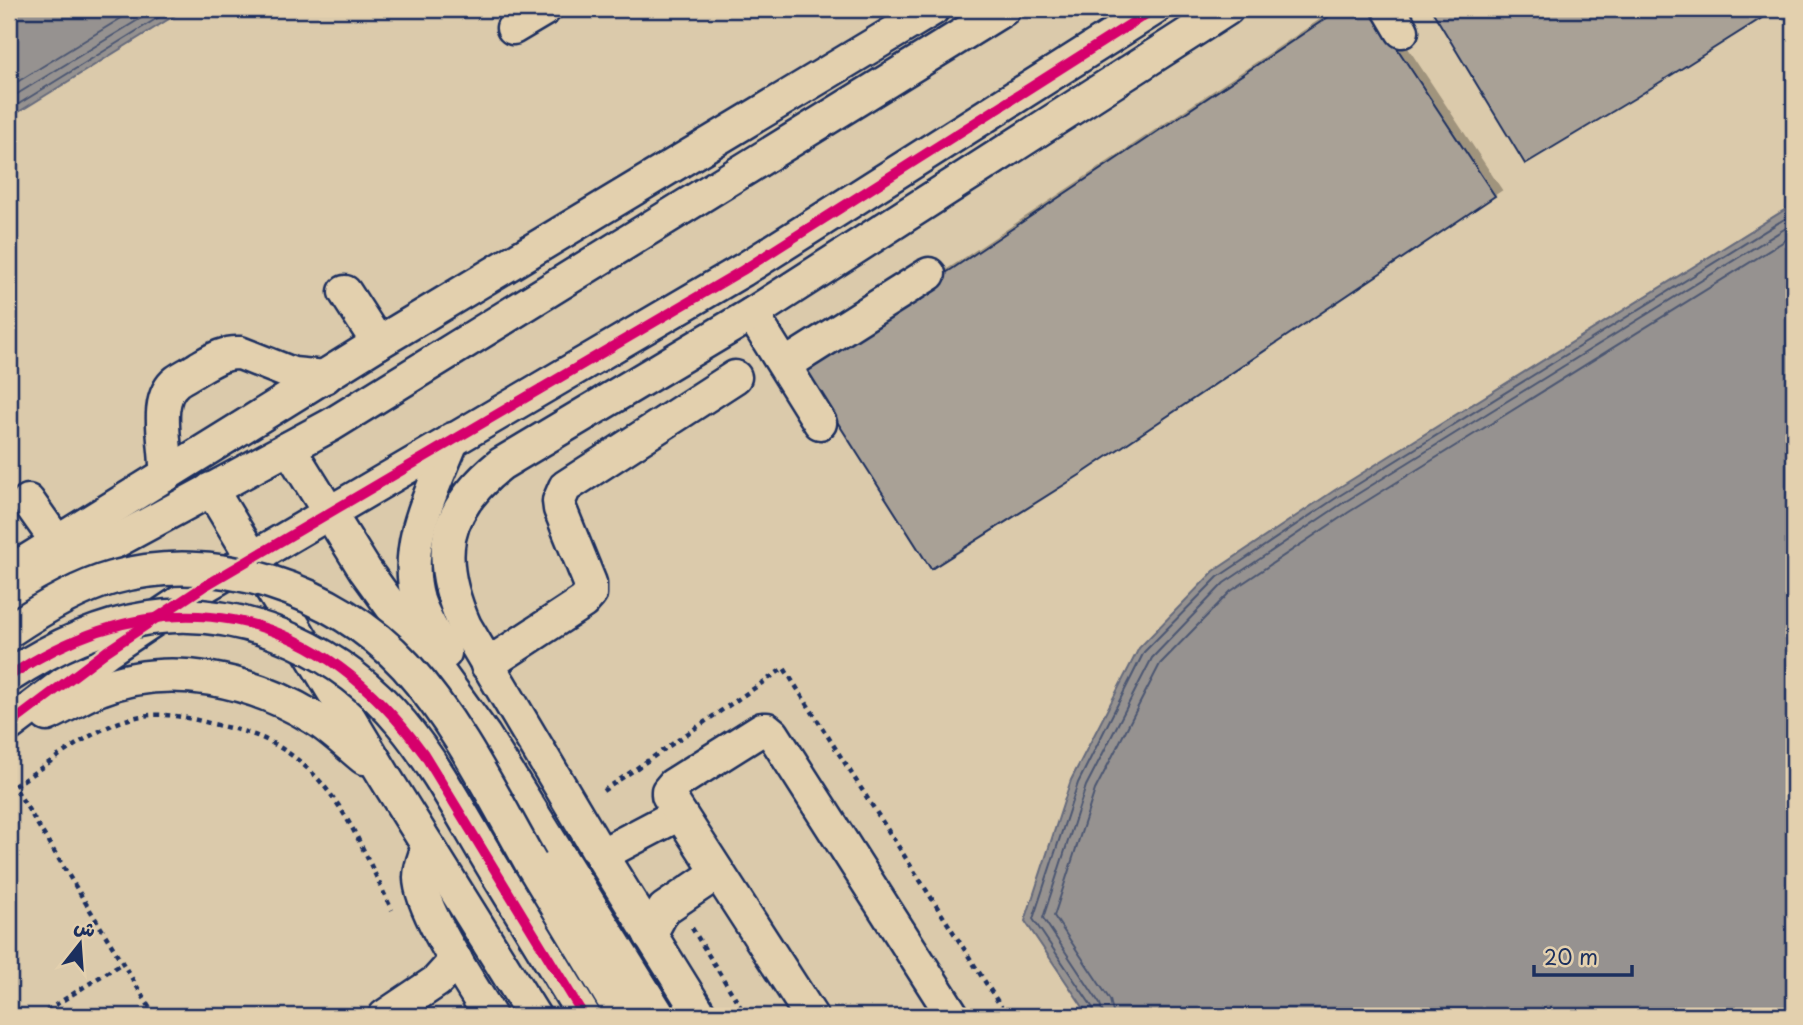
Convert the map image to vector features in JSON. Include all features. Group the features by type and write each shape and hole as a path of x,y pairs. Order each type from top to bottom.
{"street":[{"path":"513,28 545,9"},
{"path":"9,572 378,343 933,9"},
{"path":"9,603 61,570 331,425 1004,9"},
{"path":"9,725 154,618 743,270 1154,9"},
{"path":"701,1016 464,626 452,598 447,577 447,556 452,529 463,504 479,482 501,464 752,314 1227,9"},
{"path":"785,365 929,274"},
{"path":"345,292 378,343"},
{"path":"752,314 820,422"},
{"path":"166,475 163,405 165,396 176,381 218,357 233,353 240,353 293,374 325,377"},
{"path":"487,665 583,602 590,594 590,583 560,509 559,501 565,486 735,377"},
{"path":"453,439 417,533 415,579 419,600 431,628 480,711 484,735"},
{"path":"289,448 365,570 484,735 659,1016"},
{"path":"211,489 385,777 534,1016"},
{"path":"28,502 57,542"},
{"path":"9,631 68,596 112,578 190,568 232,572 271,582 331,607 375,635 407,667 435,701 623,1016"},
{"path":"9,676 52,649 81,637 143,618 174,615 201,615 256,626 319,653 350,673 377,698 424,754 584,1016"},
{"path":"9,725 40,719 100,688 134,679 169,675 203,677 278,699 316,719 385,777"},
{"path":"811,1016 668,795 670,787 758,731 767,729 771,731 953,1016"},
{"path":"601,855 679,814"},
{"path":"428,846 421,866 423,897 456,960 490,1016"},
{"path":"650,935 664,909 717,873"},
{"path":"385,1016 437,981 456,960"}],"path":[{"path":"632,838 602,790 784,668 1007,1016"},
{"path":"155,1016 14,786 98,733 130,718 154,715 198,720 247,732 298,759 320,779 339,803 393,913"},
{"path":"674,900 746,1016"},
{"path":"38,1016 122,963"}],"water":[{"path":"9,9 185,9 9,118"},
{"path":"1794,204 1794,1016 1089,1016 1025,921 1071,780 1139,648 1214,571 1335,490"}],"building":[{"path":"1340,9 1371,9 1495,196 1083,473 931,569 801,365 952,269"},
{"path":"1431,9 1776,9 1525,164"}],"cycle path":[{"path":"9,725 107,651 203,587 743,270 1154,9"},
{"path":"9,676 67,644 125,624 180,616 234,620 286,636 335,664 381,703 424,754 584,1016"}]}
